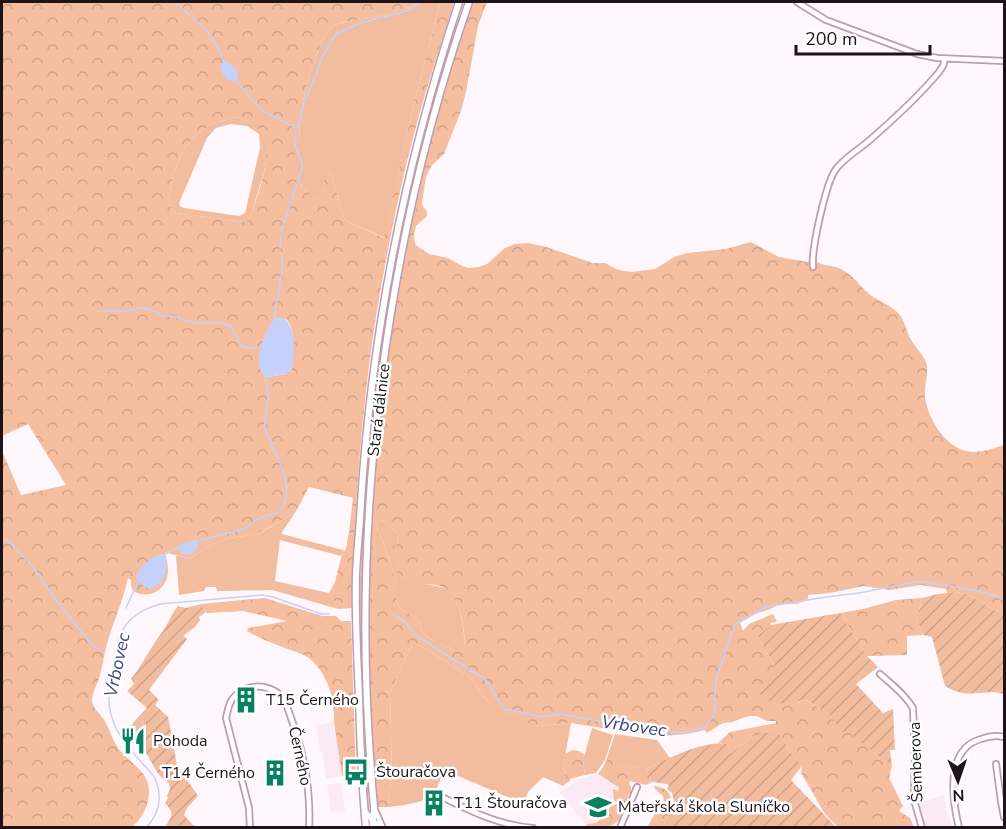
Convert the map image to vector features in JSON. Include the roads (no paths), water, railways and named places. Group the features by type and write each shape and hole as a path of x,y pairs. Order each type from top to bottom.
{"main road":[{"name":"Stará dálnice","path":"366,828 360,740 356,603 364,460 379,332 391,260 425,111 459,2"},
{"name":"Stará dálnice","path":"372,824 374,808 368,739 365,627 373,460 388,334 415,189 434,114 468,2"},
{"path":"448,36 456,38"}],"street":[{"path":"797,2 826,21 917,54 1005,61"},
{"path":"813,267 825,199 834,172 842,162 867,143 909,104 939,72 945,58"},
{"name":"Šemberova","path":"880,674 913,708 914,800 922,828"},
{"name":"Černého","path":"250,828 249,808 226,718 229,704 236,694 248,688 265,686 284,698 296,732 306,775 309,828"},
{"path":"959,828 953,787 958,758 975,740 988,736 1005,737"},
{"path":"996,764 1005,817"},
{"path":"620,828 637,786"},
{"path":"444,798 495,821 533,828"},
{"path":"374,808 382,828"},
{"path":"364,809 372,824 382,828"}],"water":[{"path":"223,62 229,63 236,69 238,78 234,82 228,80 223,74 220,66"},
{"path":"280,317 290,325 294,340 292,370 287,374 266,377 261,371 259,356 274,319"},
{"path":"198,541 196,550 183,555 179,546"},
{"path":"165,554 166,572 159,585 148,588 142,585 136,577 141,568 152,559"}],"waterway":[{"path":"175,2 206,30 220,51 224,63"},
{"path":"280,248 282,228 302,169 295,145 295,135 304,102 322,57 336,34 360,23 407,11 421,2"},
{"path":"235,79 265,112"},
{"path":"269,114 297,128"},
{"path":"276,321 274,317 282,272 282,254"},
{"path":"99,311 144,308 163,316 173,316 195,323 222,323"},
{"path":"224,324 231,326 242,347 261,347"},
{"path":"198,541 246,528 254,521 279,512 284,503 287,494 285,476 265,428 268,395 265,376"},
{"path":"2,539 10,542 32,566 92,645 100,651"},
{"path":"165,554 180,547"},
{"path":"126,608 139,579"},
{"name":"Vrbovec","path":"393,615 406,623 415,635 485,679 504,709 542,717 560,714 664,733 687,732 705,727 714,715 716,679 735,624 766,607 919,581 990,594 1004,600"},
{"name":"Vrbovec","path":"146,828 157,812 158,788 154,776 120,735 109,706 109,695 116,671 117,646 127,623 138,613 160,604 262,595 321,614 329,614"}],"place":[{"name":"T15 Černého","path":"246,700"},
{"name":"Pohoda","path":"133,741"},
{"name":"Štouračova","path":"356,772"},
{"name":"T14 Černého","path":"275,773"},
{"name":"T11 Štouračova","path":"434,803"},
{"name":"Mateřská škola Sluníčko","path":"598,807"}]}
